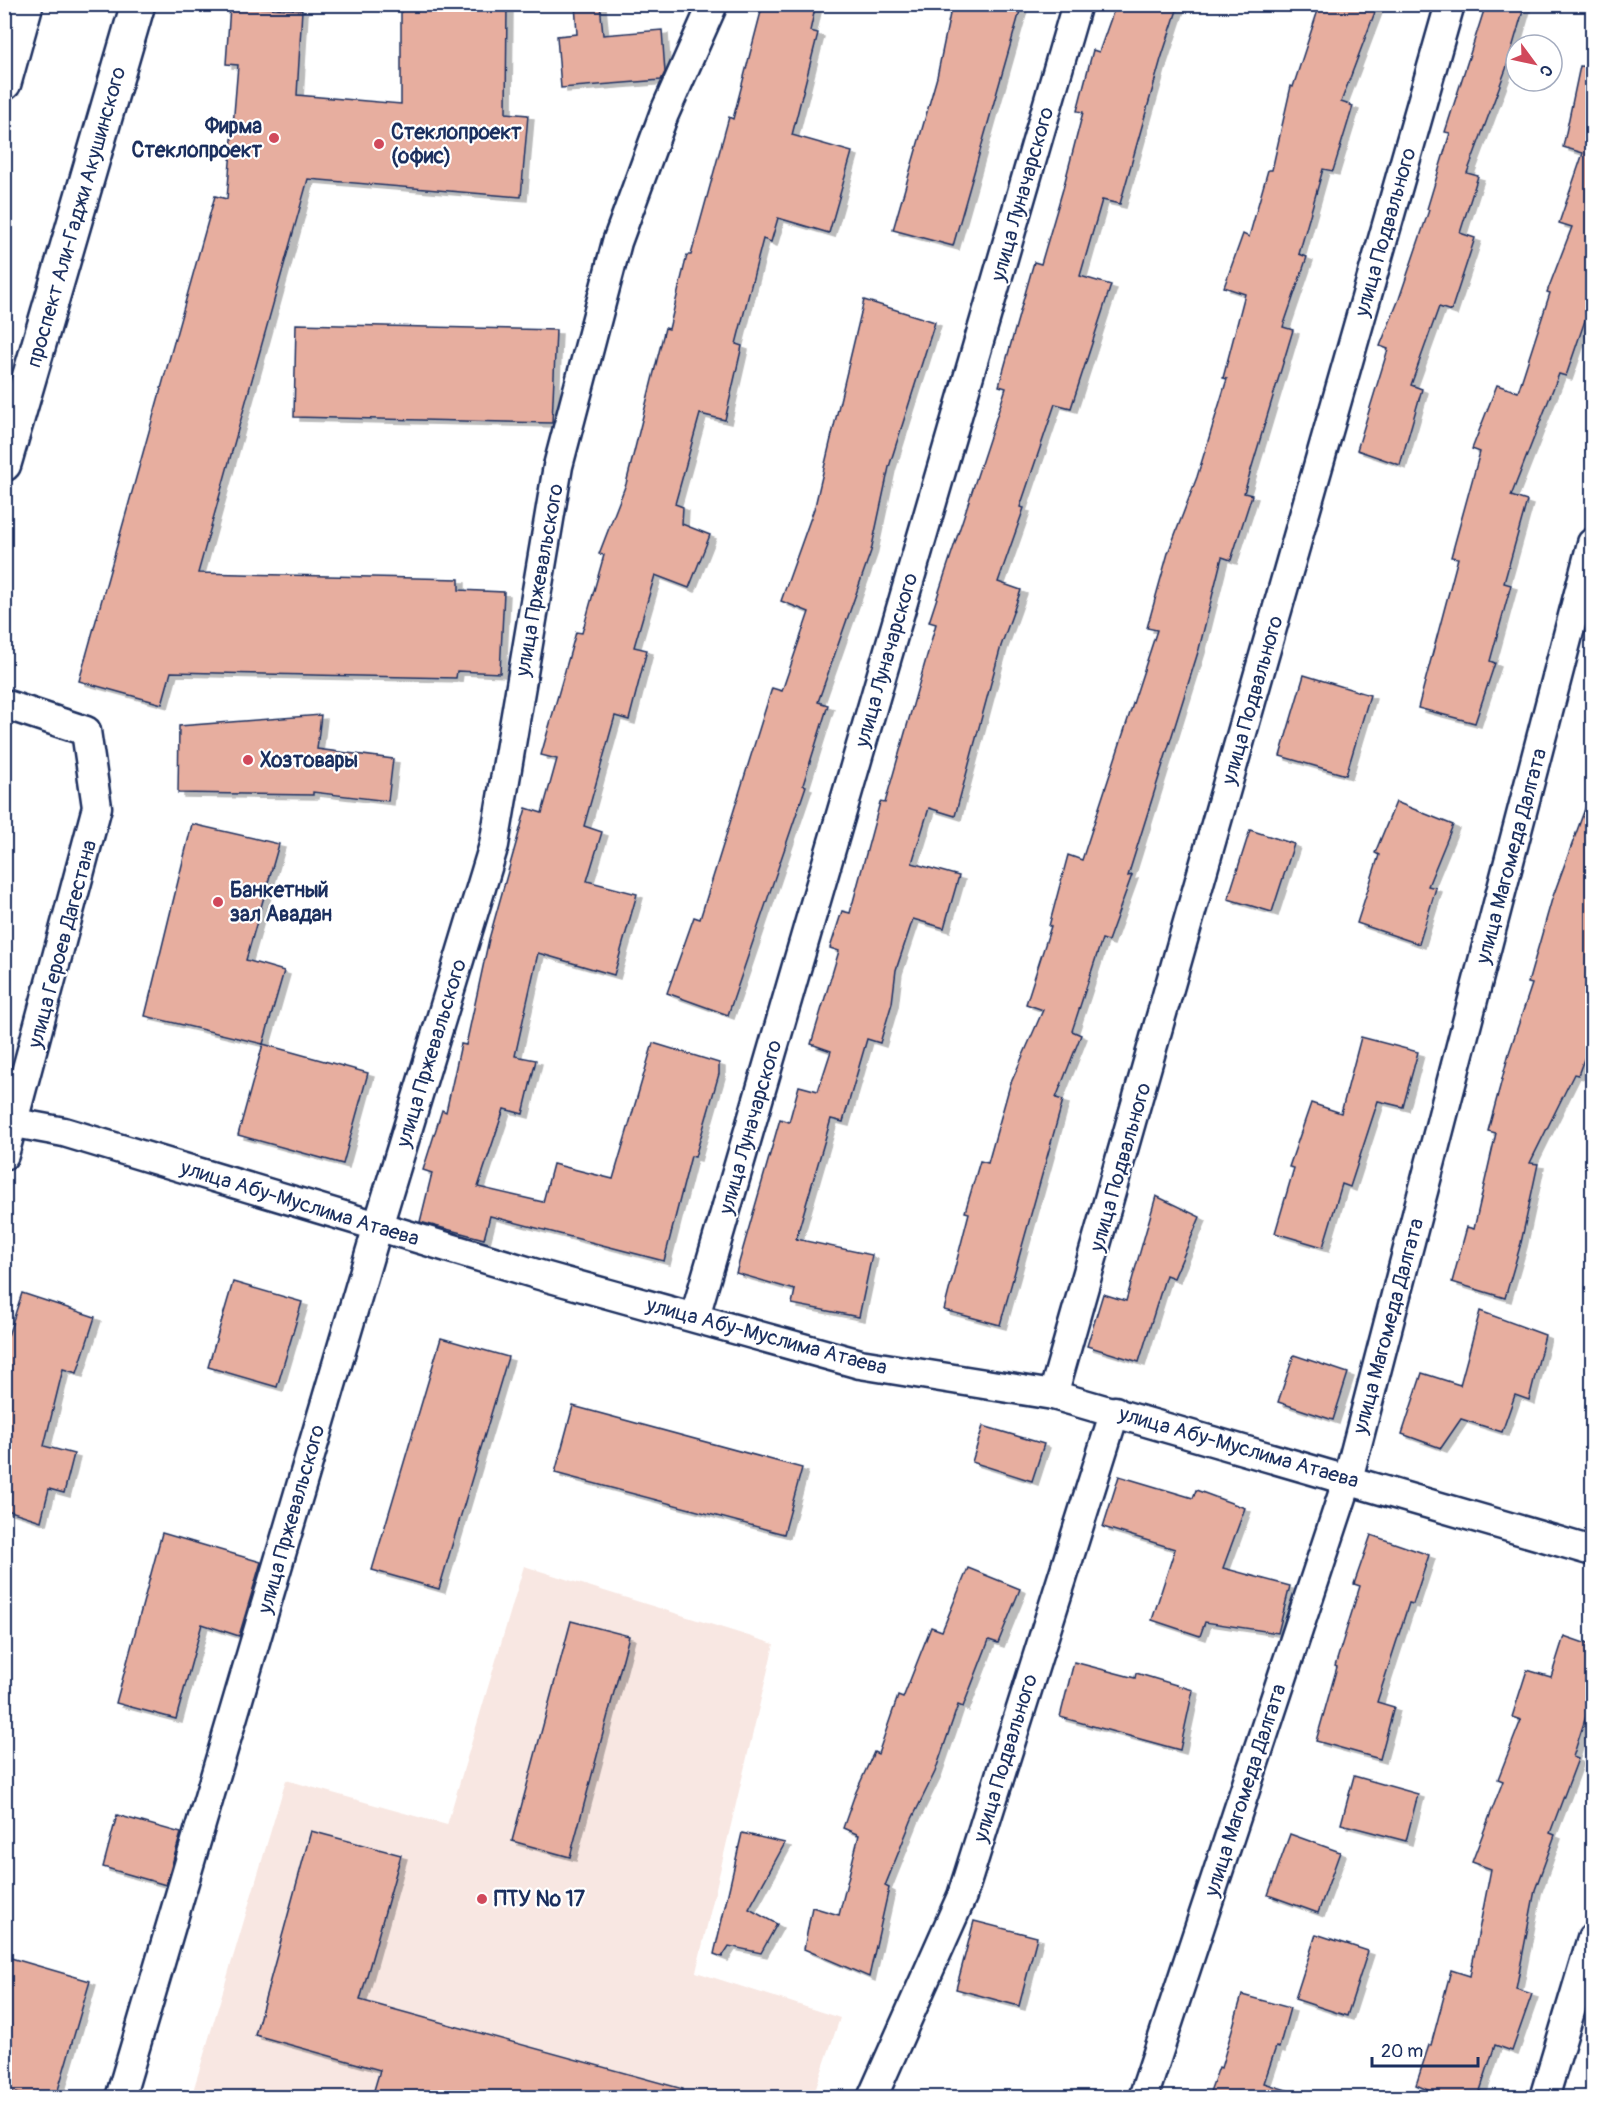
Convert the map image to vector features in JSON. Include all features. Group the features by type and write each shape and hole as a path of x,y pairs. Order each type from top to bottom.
{"main road":[{"path":"4,83 26,4"},
{"name":"проспект Али-Гаджи Акушинского","path":"4,464 138,4"}],"street":[{"name":"улица Пржевальского","path":"120,2097 378,1226 494,845 558,466 617,242 664,114 713,4"},
{"name":"улица Луначарского","path":"695,1316 1077,4"},
{"name":"улица Подвального","path":"1053,1395 1450,4"},
{"name":"улица Магомеда Далгата","path":"1143,2097 1348,1479 1593,543"},
{"name":"улица Героев Дагестана","path":"4,704 86,731 97,807 15,1123 4,1155"},
{"name":"улица Абу-Муслима Атаева","path":"15,1123 64,1132 540,1275 695,1316 860,1364 1053,1395 1115,1411 1593,1551"},
{"name":"улица Подвального","path":"872,2097 962,1896 1115,1411"},
{"path":"1544,2097 1593,1938"}],"shaded area":[{"name":"ПТУ № 17","path":"524,1566 774,1644 696,1972 840,2018 813,2097 191,2098 286,1780 447,1825"}],"building":[{"path":"401,4 507,4 506,113 528,115 521,197 308,179 198,573 459,579 459,590 504,592 500,673 457,671 456,678 171,672 162,704 79,681 215,196 227,199 238,65 226,64 230,6 302,10 297,95 401,104"},
{"path":"575,4 600,4 603,35 662,30 665,72 661,80 561,88 557,36 577,34"},
{"path":"763,4 816,4 810,31 818,33 792,135 852,152 829,233 778,218 771,242 763,239 736,344 742,346 725,420 700,414 675,504 683,507 682,524 710,535 689,588 655,575 634,647 647,650 629,720 615,716 584,826 602,832 587,881 637,894 614,975 538,953 515,1056 536,1060 523,1114 504,1109 478,1187 543,1202 553,1164 613,1179 653,1043 719,1063 719,1074 695,1157 691,1156 664,1261 490,1216 484,1239 420,1222 432,1173 423,1170 442,1110 446,1112 461,1044 466,1045 489,939 526,808 542,813 557,759 541,755 576,632 582,633 604,555 599,554 626,484 665,328 669,329 687,255 691,255 729,117 733,119"},
{"path":"952,4 1022,4 953,246 893,230 937,77"},
{"path":"1116,4 1179,4 1120,204 1102,200 1080,276 1111,285 1071,408 1055,404 1020,507 1024,508 998,582 1021,590 1001,646 955,816 929,808 912,863 959,876 944,928 913,919 896,970 892,1003 880,1043 867,1039 843,1122 831,1119 796,1239 872,1255 859,1317 792,1304 795,1290 736,1273 780,1119 789,1122 799,1086 818,1091 831,1051 811,1044 839,951 830,948 842,911 850,913 880,802 885,803 936,624 929,622 1006,388 999,386 1034,262 1041,264 1063,189 1083,112 1077,111 1093,50 1099,52"},
{"path":"1320,4 1378,4 1341,102 1353,106 1333,171 1323,169 1299,254 1307,257 1283,327 1293,330 1244,493 1252,495 1231,560 1222,557 1199,649 1128,876 1132,875 1108,941 1102,939 1072,1031 1081,1035 1056,1098 1063,1100 1000,1325 944,1310 969,1213 965,1212 980,1161 988,1163 1010,1085 1043,1010 1026,1004 1051,926 1049,926 1068,855 1082,860 1157,630 1147,628 1168,553 1197,477 1227,379 1223,378 1245,294 1224,287 1243,234 1249,237 1268,170 1272,170 1291,86 1293,87"},
{"path":"1486,4 1525,4 1517,33 1504,33 1504,74 1467,173 1478,176 1460,233 1475,238 1451,311 1439,307 1411,385 1422,389 1400,465 1357,450 1388,349 1380,346 1399,299 1429,210 1427,209 1450,133 1445,132"},
{"path":"1580,66 1593,67 1593,297 1566,376 1559,374 1511,496 1527,501 1504,583 1511,585 1490,661 1495,663 1475,723 1418,708 1458,558 1451,557 1480,452 1472,449 1497,385 1518,392 1550,293 1547,292 1572,227 1559,223 1583,153 1563,147"},
{"path":"864,300 935,322 889,467 871,551 818,702 828,705 803,785 806,786 728,1015 667,993 694,917 700,919 772,688 782,691 809,612 781,601 815,506"},
{"path":"296,324 556,330 552,423 294,417"},
{"path":"1304,675 1370,695 1346,775 1280,756"},
{"name":"Хозтовары","path":"321,715 317,749 393,759 388,801 313,792 313,795 178,793 179,726"},
{"path":"1589,798 1593,799 1593,1035 1578,1075 1574,1074 1530,1163 1538,1164 1521,1243 1505,1298 1452,1282 1467,1227 1474,1229 1496,1133 1488,1131 1509,1053 1532,984 1528,983 1552,899"},
{"path":"1396,802 1453,825 1428,886 1436,888 1419,944 1357,923 1379,855 1375,853"},
{"name":"Банкетный зал Авадан","path":"192,824 279,844 246,960 284,971 263,1044 145,1016"},
{"path":"1250,830 1294,844 1272,912 1228,899"},
{"path":"1361,1037 1418,1052 1403,1107 1378,1101 1350,1187 1342,1184 1323,1247 1275,1233 1294,1168 1289,1167 1311,1103 1341,1113"},
{"path":"263,1044 368,1073 343,1164 238,1135"},
{"path":"1156,1196 1200,1217 1174,1278 1166,1275 1139,1362 1087,1346 1103,1294 1126,1301"},
{"path":"233,1282 302,1302 277,1387 208,1367"},
{"path":"22,1293 95,1317 77,1373 63,1369 44,1446 74,1454 64,1493 49,1489 41,1521 4,1509 4,1348"},
{"path":"1480,1311 1545,1335 1529,1400 1515,1395 1502,1432 1461,1419 1441,1448 1402,1434 1422,1373 1460,1385"},
{"path":"441,1338 508,1357 439,1589 372,1570"},
{"path":"1294,1355 1348,1373 1333,1420 1278,1402"},
{"path":"573,1406 802,1468 784,1534 555,1473"},
{"path":"983,1426 1044,1444 1032,1481 972,1462"},
{"path":"1119,1476 1193,1498 1196,1490 1245,1508 1223,1568 1290,1586 1278,1633 1205,1622 1200,1636 1152,1620 1175,1549 1103,1527"},
{"path":"162,1533 261,1562 239,1636 202,1624 176,1719 116,1703"},
{"path":"1371,1535 1429,1555 1413,1604 1409,1603 1377,1702 1394,1707 1380,1759 1316,1741 1337,1667 1335,1666 1360,1586 1354,1584"},
{"path":"968,1568 1020,1589 998,1643 989,1640 963,1707 958,1705 935,1772 912,1819 885,1886 889,1888 869,1977 804,1949 812,1907 839,1915 859,1835 843,1828 855,1794 874,1752 878,1754 898,1696 903,1698 931,1627 942,1631"},
{"path":"571,1621 629,1636 570,1857 512,1841"},
{"path":"1564,1636 1593,1646 1593,1694 1573,1757 1578,1759 1550,1833 1555,1835 1535,1890 1516,1989 1532,1994 1512,2051 1495,2045 1478,2097 1444,2097 1416,2085 1429,2045 1431,2045 1451,1970 1470,1976 1491,1869 1472,1862 1503,1781 1498,1779 1521,1720 1512,1717 1527,1670 1551,1677"},
{"path":"1074,1662 1135,1678 1136,1673 1193,1690 1180,1750 1060,1717"},
{"path":"1354,1776 1418,1794 1406,1841 1341,1824"},
{"path":"117,1815 181,1833 166,1885 103,1867"},
{"path":"311,1831 401,1855 360,2000 683,2089 682,2097 372,2097 380,2070 255,2035"},
{"path":"742,1833 785,1843 749,1909 777,1924 761,1953 729,1946 722,1957 714,1954"},
{"path":"1290,1834 1340,1852 1318,1913 1268,1895"},
{"path":"974,1921 1037,1937 1019,2006 956,1989"},
{"path":"1316,1934 1368,1951 1347,2016 1295,1999"},
{"path":"4,1956 90,1981 56,2097 32,2097 4,2090"},
{"path":"1242,1995 1290,2008 1279,2048 1276,2047 1264,2083 1293,2092 1293,2097 1208,2097 1219,2067 1221,2068"}],"place":[{"name":"Фирма Стеклопроект","path":"274,138"},
{"name":"Стеклопроект (офис)","path":"379,144"},
{"name":"Хозтовары","path":"248,760"},
{"name":"Банкетный зал Авадан","path":"218,902"},
{"name":"ПТУ № 17","path":"482,1899"}]}
